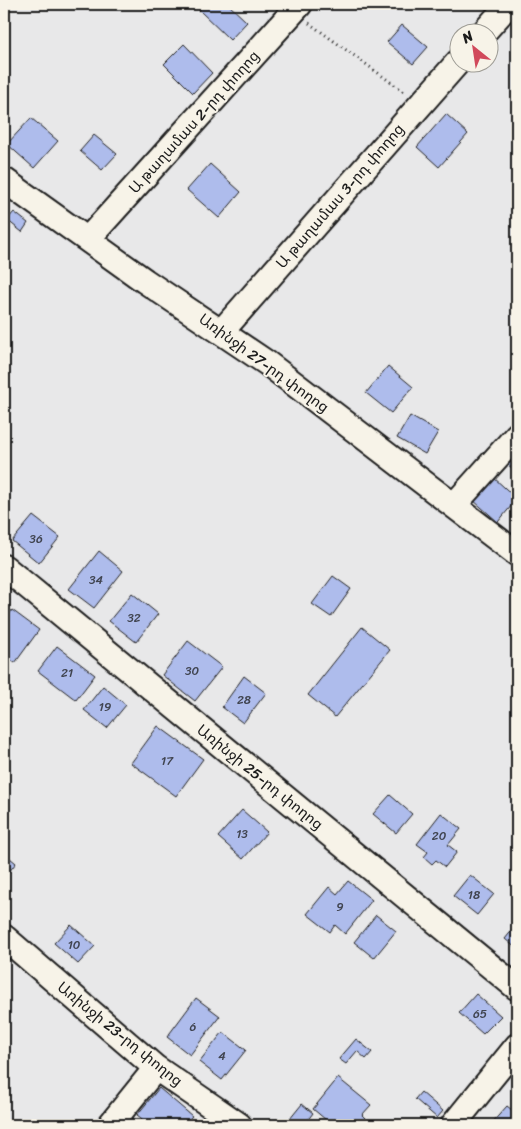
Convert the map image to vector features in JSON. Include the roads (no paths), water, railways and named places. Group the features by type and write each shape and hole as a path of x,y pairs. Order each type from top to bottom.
{"street":[{"path":"493,22 509,4"},
{"name":"Ա թաղամաս 2-րդ փողոց","path":"88,239 296,8"},
{"name":"Ա թաղամաս 3-րդ փողոց","path":"222,331 449,72"},
{"name":"Առինջի 27-րդ փողոց","path":"4,180 146,281 222,331 455,504 517,554"},
{"path":"455,504 517,435"},
{"name":"Առինջի 25-րդ փողոց","path":"4,567 517,988"},
{"name":"Առինջի 23-րդ փողոց","path":"4,937 156,1068 240,1125"},
{"path":"453,1125 517,1046"},
{"path":"110,1125 156,1068"}]}
